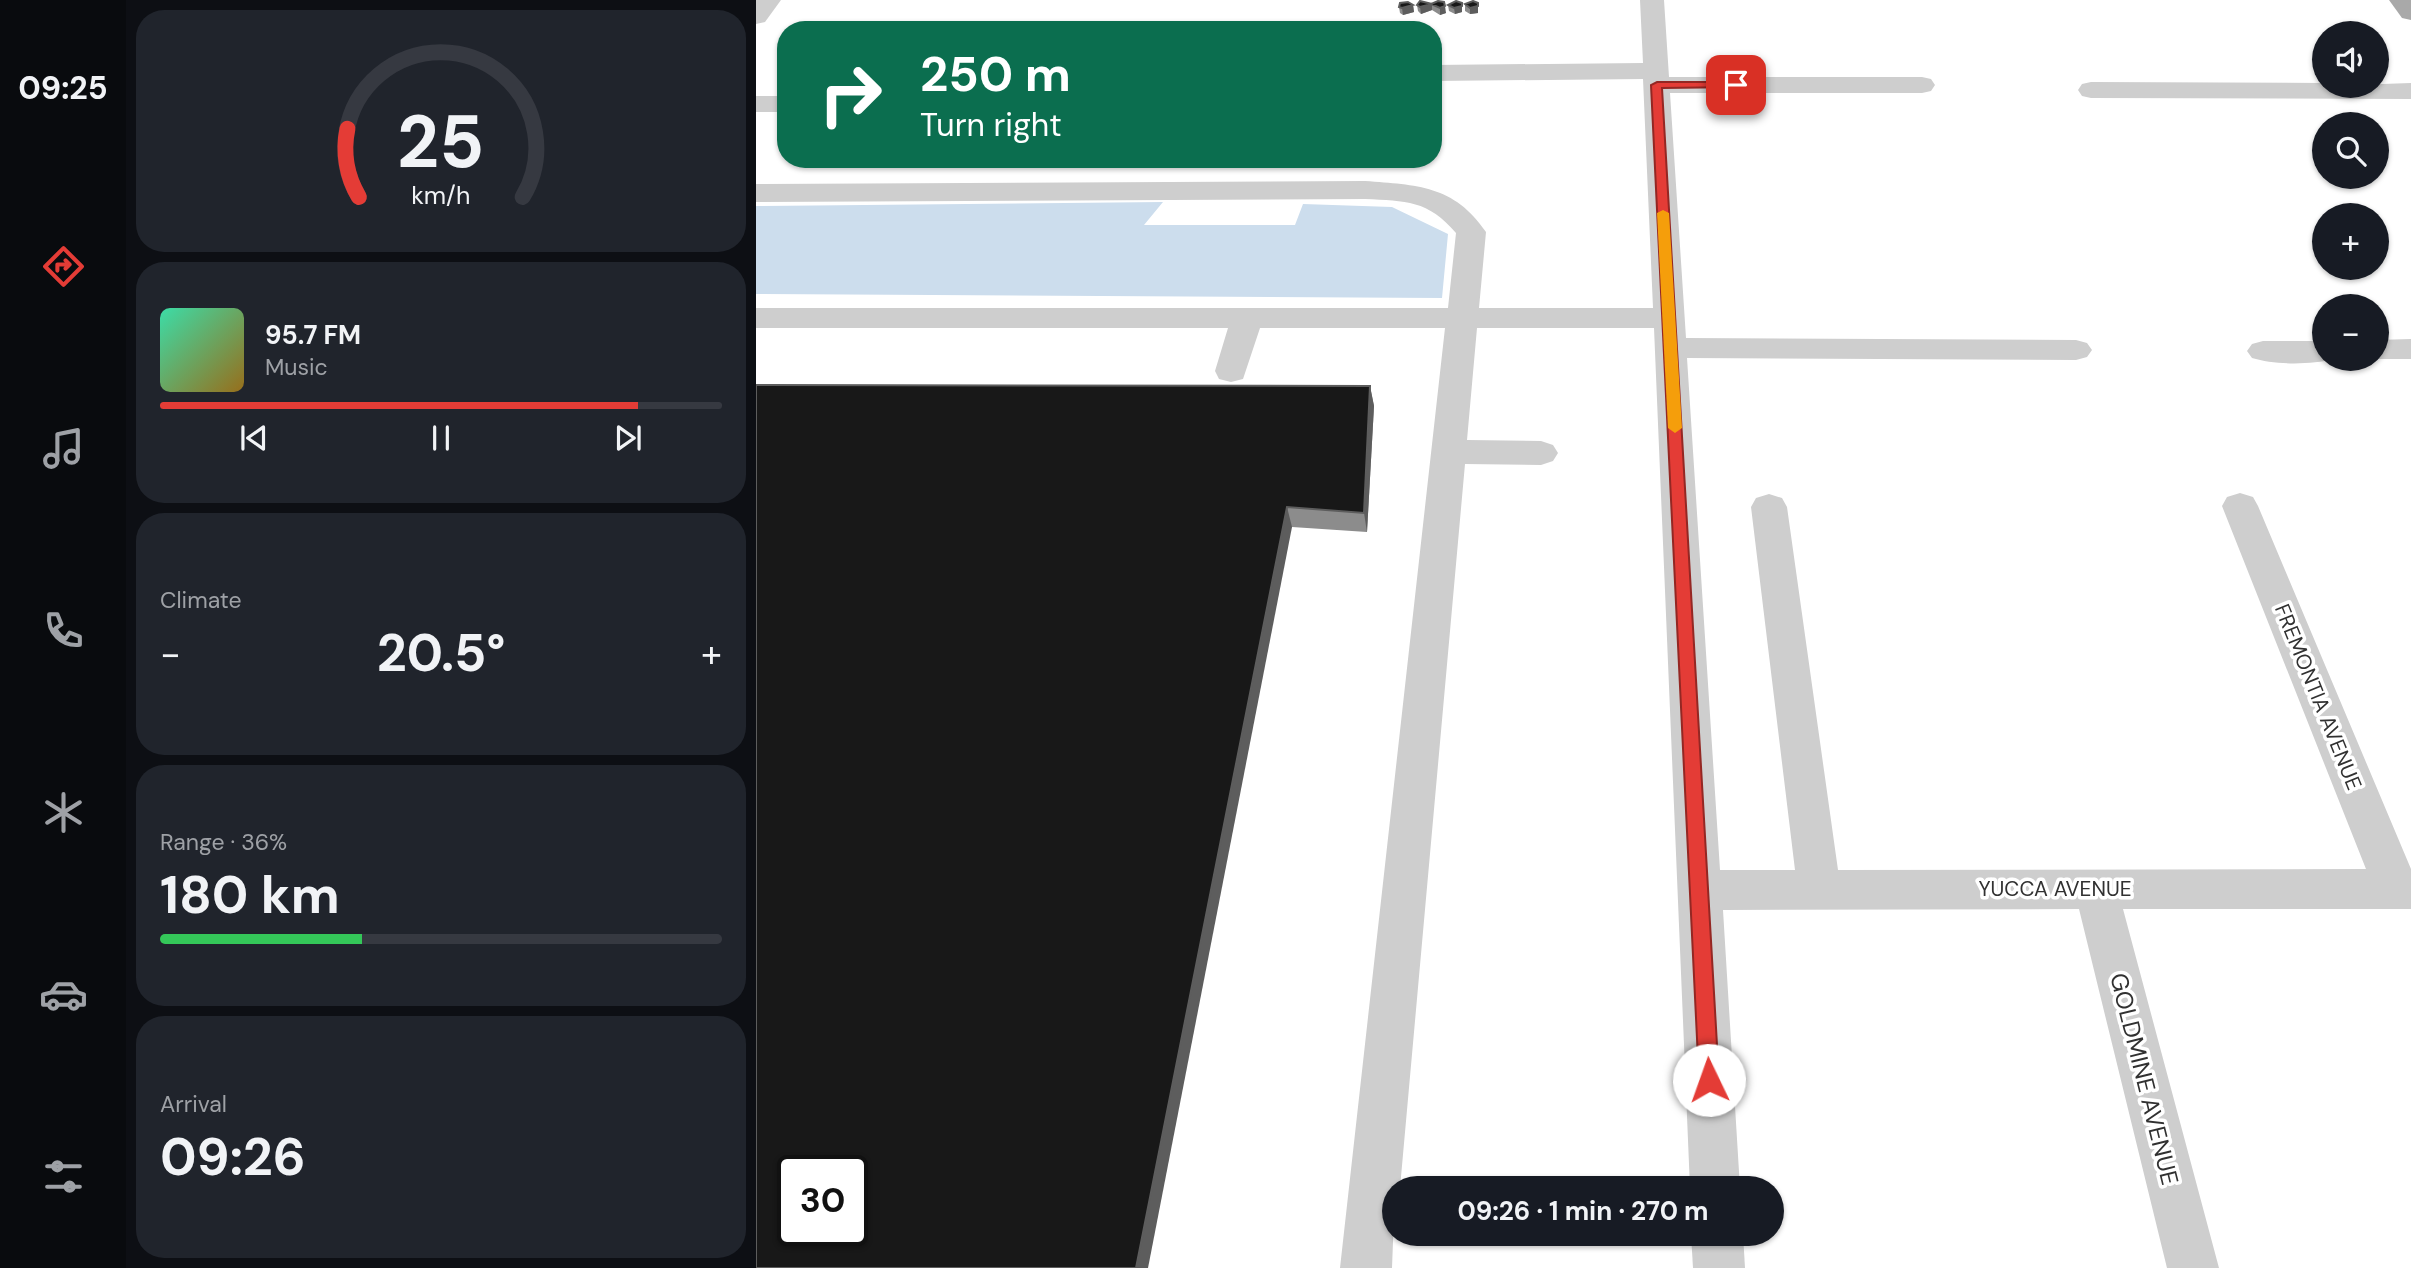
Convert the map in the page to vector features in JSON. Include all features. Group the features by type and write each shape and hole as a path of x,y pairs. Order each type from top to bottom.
{"main road":[{"path":"2401,0 2411,13"}],"street":[{"path":"756,18 769,0"},
{"path":"1652,0 1714,1176"},
{"path":"1442,73 1922,85"},
{"path":"2091,89 2411,91"},
{"path":"756,104 777,104"},
{"path":"756,193 1365,190 1428,195 1454,211 1471,232 1366,1268"},
{"path":"756,318 1461,319 1670,333 2076,350"},
{"path":"1231,371 1247,319"},
{"path":"2389,350 2411,349"},
{"path":"2263,351 2312,351"},
{"path":"1447,452 1541,453"},
{"name":"FREMONTIA AVENUE","path":"2239,506 2404,889"},
{"path":"1769,507 1819,890"},
{"name":"GOLDMINE AVENUE","path":"2096,889 2193,1268"},
{"name":"YUCCA AVENUE","path":"1699,890 2404,889"},
{"path":"1718,1246 1719,1268"}],"water":[{"path":"1163,202 1144,225 1295,225 1303,204 1392,207 1448,234 1442,298 756,294 756,206"}],"building":[{"path":"1420,1 1432,4 1420,7 1417,5"},
{"path":"1456,1 1462,3 1462,6 1454,8 1448,5"},
{"path":"1473,1 1478,3 1478,6 1470,8 1465,4"},
{"path":"1408,2 1413,5 1399,7 1400,3"},
{"path":"1444,2 1445,6 1440,8 1431,4"},
{"path":"756,385 1370,386 1364,513 1287,507 1136,1268 756,1268"}],"slow traffic":[{"path":"1663,213 1675,428"}],"route":[{"path":"1709,1080 1657,85 1736,85"}]}
